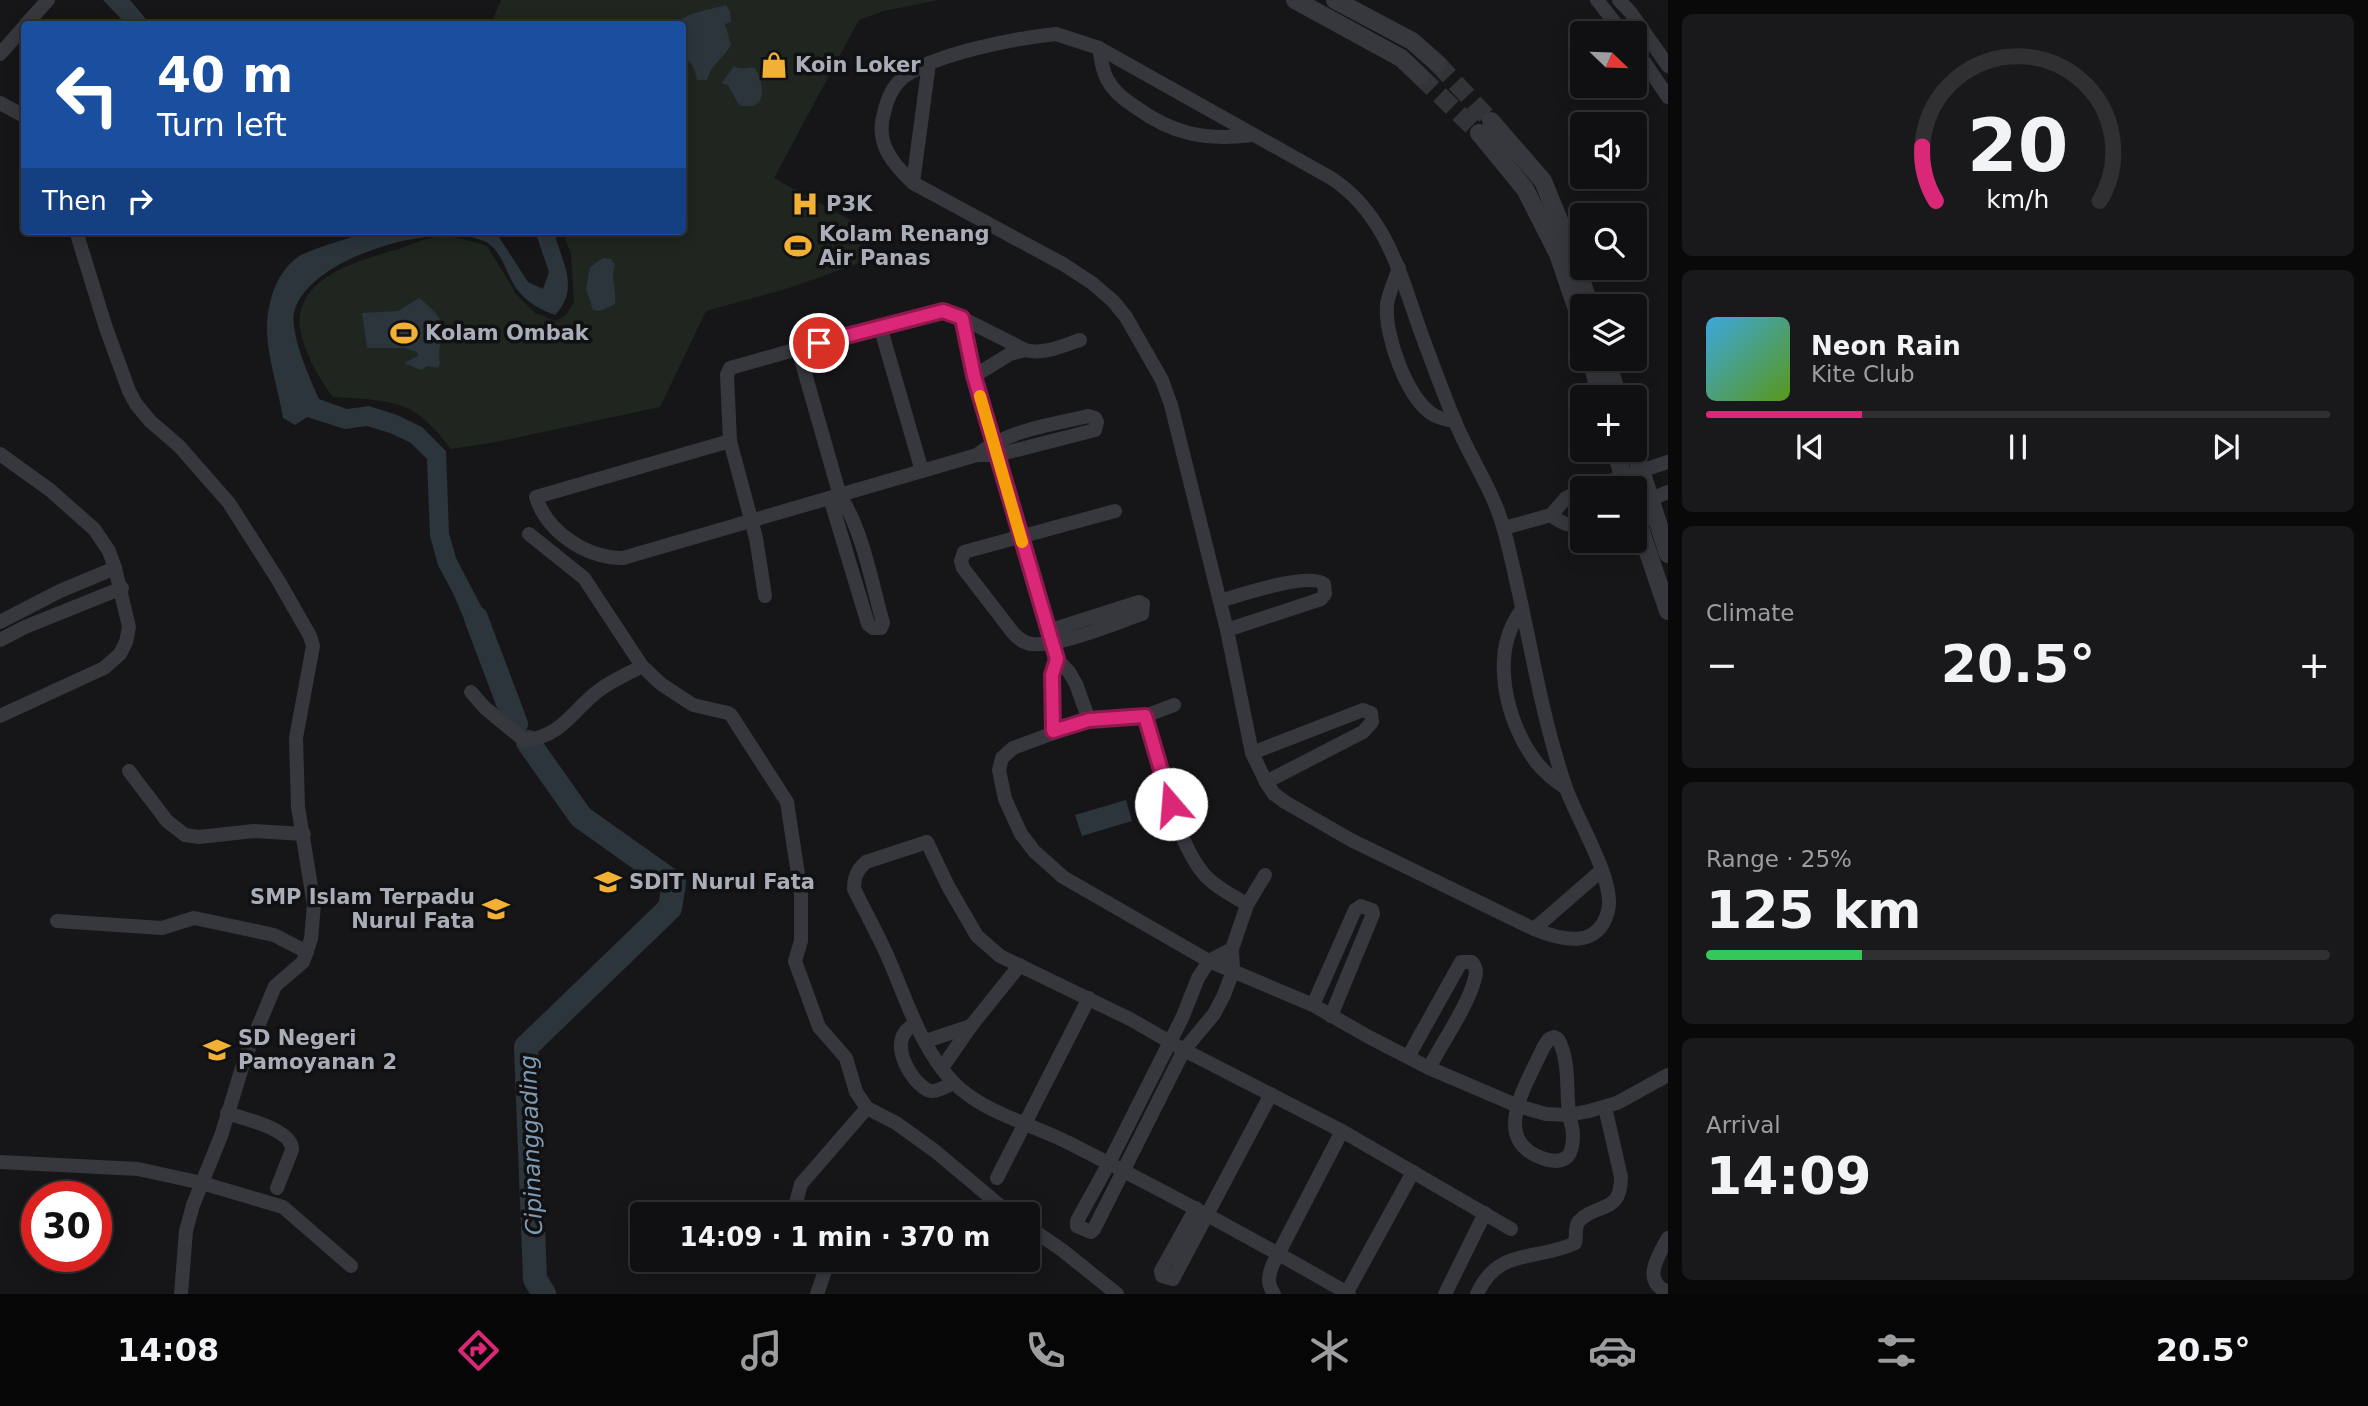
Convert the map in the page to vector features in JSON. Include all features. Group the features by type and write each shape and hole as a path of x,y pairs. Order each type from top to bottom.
{"street":[{"path":"29,21 48,0"},
{"path":"1294,0 1401,58 1420,76"},
{"path":"1335,0 1412,41 1437,63"},
{"path":"1597,0 1614,21"},
{"path":"1619,0 1668,66"},
{"path":"0,54 21,30"},
{"path":"1056,34 1099,48 1342,185 1387,239 1455,421 1483,476 1504,528 1543,706 1566,788 1602,870 1610,900 1606,919 1595,933 1569,940 1534,929 1339,834 1274,794 1252,753 1227,630 1171,405 1162,380 1126,317 1113,301 1080,274 913,183 897,168 883,145 880,128 894,87 905,76 929,63 1008,40 1056,34"},
{"path":"1647,49 1654,46"},
{"path":"1099,48 1106,76 1113,88 1152,120 1174,130 1210,137 1252,135"},
{"path":"913,183 929,63"},
{"path":"1647,65 1668,97"},
{"path":"0,103 21,114"},
{"path":"1572,294 1558,254 1525,188 1485,127 1543,181 1586,294"},
{"path":"77,235 106,328 136,404 150,421 188,455 229,503 278,580 312,642 313,655 296,738 297,796 314,905 307,953 300,965 275,986 245,1058 215,1153 186,1231 181,1294"},
{"path":"1399,268 1387,302 1394,353 1410,387 1426,409 1435,416 1455,421"},
{"path":"765,596 752,520 730,441 727,375 730,368 943,311 1036,353 1080,340"},
{"path":"962,318 974,376 1049,637 1057,659 1076,684 1089,720"},
{"path":"880,326 922,471"},
{"path":"798,349 835,497 868,624 873,628 881,628 883,623 850,511 835,497"},
{"path":"974,376 1010,354 1025,350"},
{"path":"730,441 536,497 546,516 576,545 590,553 623,558 995,449 1095,430 1097,422 1095,418 1088,416 1018,433 995,449"},
{"path":"0,454 50,490 94,529 109,551 122,588 129,627 120,654 104,668 0,716"},
{"path":"1638,462 1641,476"},
{"path":"1633,476 1641,470 1668,462"},
{"path":"1647,502 1668,492"},
{"path":"1504,528 1551,515 1570,496"},
{"path":"1049,637 1142,614 1143,604 1139,602 1049,637 1032,645 1021,641 963,568 961,561 964,552 1115,511"},
{"path":"1551,515 1561,523 1570,525"},
{"path":"1647,517 1668,554"},
{"path":"1647,532 1668,611"},
{"path":"529,534 584,578 642,666 661,684 693,705 730,714 787,802 802,894 801,941 795,961 819,1027 846,1058 856,1092 867,1108 896,1123 996,1202"},
{"path":"0,622 115,568"},
{"path":"1220,601 1278,586 1317,580 1324,584 1323,598 1227,630"},
{"path":"1278,586 1286,610"},
{"path":"0,640 26,626 122,588"},
{"path":"60,592 69,609"},
{"path":"1521,611 1506,640 1504,670 1507,697 1518,731 1537,763 1566,788"},
{"path":"1053,731 1052,675 1057,659"},
{"path":"471,692 485,708 529,740 545,736 560,727 598,691 642,666"},
{"path":"1174,705 1145,716 1089,720 1053,731 1009,750 1000,765 1005,799 1021,834 1041,858 1063,877 1209,961 1313,1005 1429,1068 1518,1105 1546,1114 1569,1115 1605,1107 1668,1075"},
{"path":"1252,753 1363,710 1373,717 1363,732 1266,782"},
{"path":"1145,716 1164,785 1193,858 1203,874 1247,905"},
{"path":"1312,730 1321,755"},
{"path":"129,771 167,821 185,835 199,837 254,831 304,834"},
{"path":"1413,1172 1347,1293 1201,1211 1109,1163 989,1106 954,1083 916,1024 854,889 857,873 866,862 927,842 948,886 977,936 1000,956 1089,998 1342,1131 1485,1213 1511,1229"},
{"path":"1534,929 1602,870"},
{"path":"1232,949 1209,961 1198,978 1182,1016 1077,1221 1077,1226 1091,1232 1094,1229 1184,1050 1214,1014 1233,971 1232,949 1247,905 1265,875"},
{"path":"1313,1005 1355,910 1361,906 1369,908 1373,914 1331,1016"},
{"path":"57,921 162,928 194,918 274,935 307,953"},
{"path":"1408,1057 1461,962 1472,962 1476,975 1429,1068"},
{"path":"942,1068 1020,965"},
{"path":"997,1178 1089,998"},
{"path":"916,1024 907,1028 901,1037 900,1049 904,1061 918,1082 928,1091 954,1083"},
{"path":"926,1041 971,1027"},
{"path":"1554,1037 1558,1039 1564,1055 1573,1135 1568,1156 1559,1161 1550,1161 1521,1146 1514,1128 1518,1105 1543,1048 1554,1037"},
{"path":"1201,1211 1271,1094"},
{"path":"1477,1294 1488,1275 1506,1261 1554,1251 1575,1243 1580,1220 1618,1198 1621,1177 1605,1107"},
{"path":"796,1202 801,1184 867,1108"},
{"path":"227,1113 289,1138 292,1150 277,1188"},
{"path":"1274,1294 1268,1285 1269,1275 1342,1131"},
{"path":"0,1162 126,1167 202,1183 283,1207 351,1266"},
{"path":"1445,1294 1485,1213"},
{"path":"1040,1235 1117,1294"},
{"path":"1668,1238 1652,1270 1653,1280 1668,1292"},
{"path":"817,1294 825,1272"}],"shaded area":[{"path":"103,0 130,0 148,21 123,21"},
{"path":"501,0 939,0 884,11 859,20 774,178 874,233 857,264 786,289 706,311 660,407 451,449 428,422 402,406 383,401 333,397 315,369 301,335 300,314 305,300 314,288 325,278 354,263 430,238 455,238 487,246 517,295 535,313 556,321 566,315 574,302 571,254 564,235 686,235 686,21 492,21"},
{"path":"726,5 730,11 731,22 725,24 731,45 711,70 707,80 697,80 692,65 686,60 686,21 680,21 692,14"},
{"path":"734,66 755,68 761,82 762,96 755,105 739,105 728,85 722,83"},
{"path":"360,235 498,235 528,282 543,289 549,272 536,235 555,235 568,284 563,305 555,315 536,306 520,293 491,245 463,236 406,240 376,248 347,261 322,276 304,293 294,313 298,344 319,399 347,409 369,406 397,415 422,427 446,451 449,533 456,558 497,644 478,652 438,565 430,536 427,459 411,443 367,426 345,429 307,417 295,425 283,418 267,333 272,296 282,274 298,257"},
{"path":"603,258 611,259 615,265 615,304 600,311 593,310 586,289 590,267"},
{"name":"Kolam Ombak","path":"419,298 436,314 441,323 438,368 427,366 421,370 404,363 418,356 417,352 404,348 367,348 362,313 398,311"},
{"path":"1126,800 1132,821 1082,836 1075,815"}],"waterway":[{"name":"Cipinanggading","path":"476,618 516,724"},
{"name":"Cipinanggading","path":"528,742 581,817 674,883 670,908 526,1047 535,1279 544,1294"}],"tunnel":[{"path":"1437,63 1491,121"},
{"path":"1420,76 1479,133"}],"slow traffic":[{"path":"980,396 1022,542"}],"place":[{"name":"Koin Loker","path":"774,65"},
{"name":"P3K","path":"805,204"},
{"name":"Kolam Renang Air Panas","path":"798,246"},
{"name":"Kolam Ombak","path":"404,333"},
{"name":"SDIT Nurul Fata","path":"608,882"},
{"name":"SMP Islam Terpadu Nurul Fata","path":"496,909"},
{"name":"SD Negeri Pamoyanan 2","path":"217,1050"}],"route":[{"path":"819,343 943,311 962,318 974,376 1057,659 1052,675 1053,731 1089,720 1145,716 1171,804"}]}
